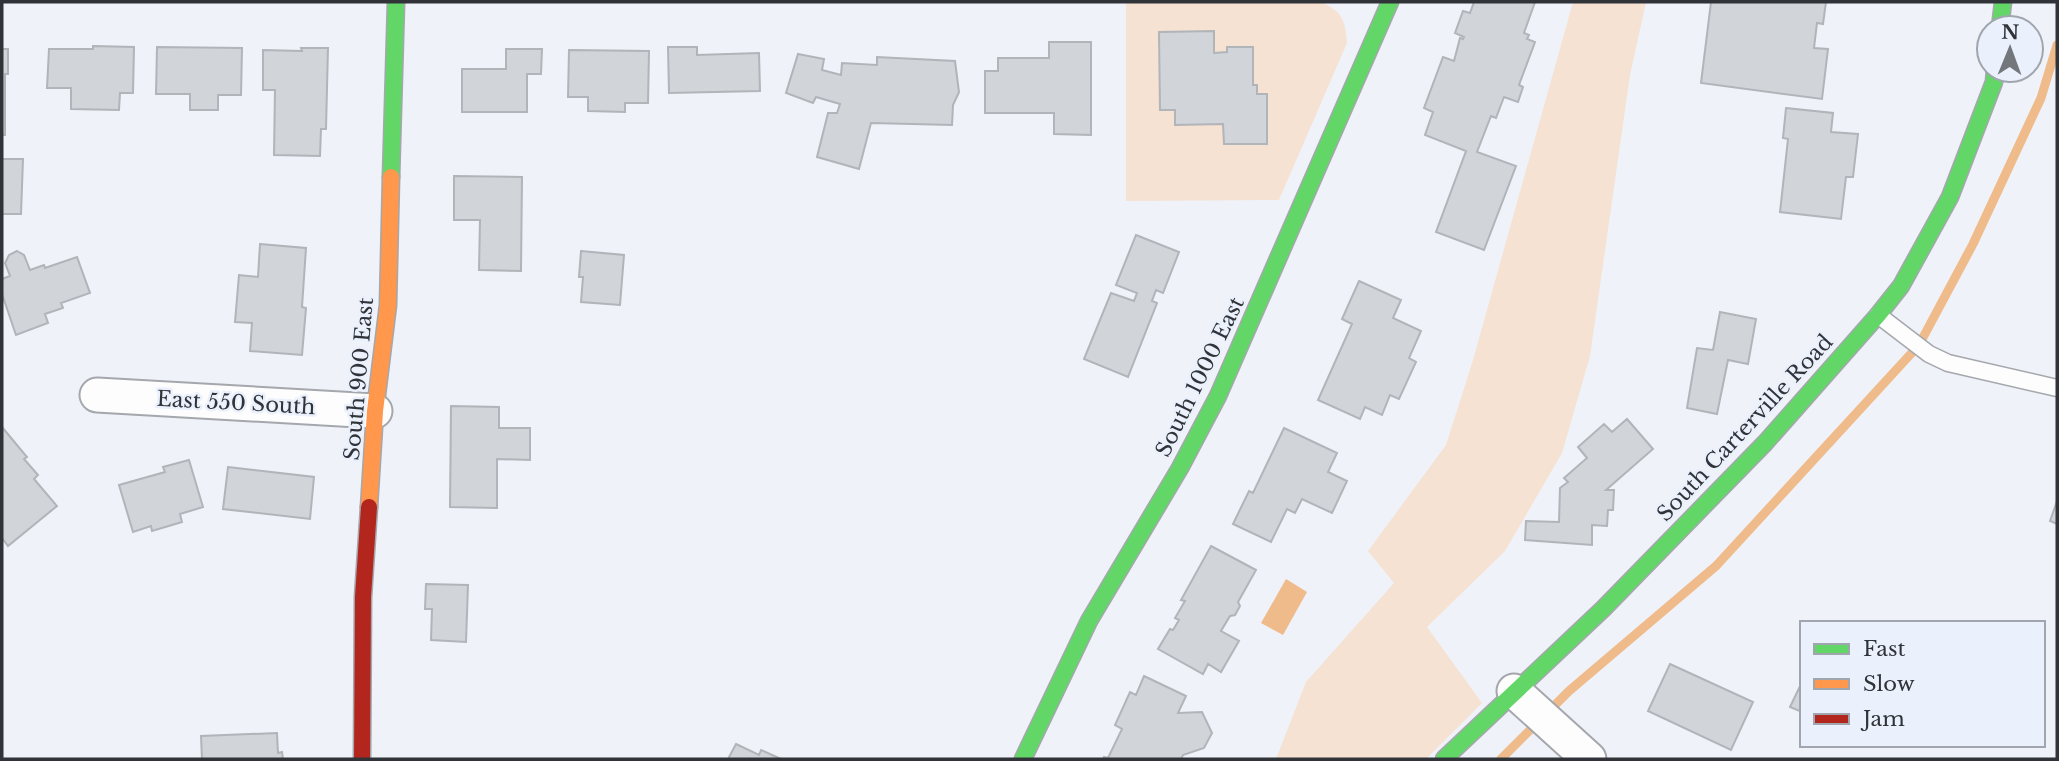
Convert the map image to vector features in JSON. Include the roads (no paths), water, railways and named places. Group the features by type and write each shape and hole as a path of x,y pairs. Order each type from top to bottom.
{"street":[{"name":"South 900 East","path":"362,759 363,597 375,411 388,305 396,2"},
{"name":"South 1000 East","path":"1023,759 1089,621 1180,468 1218,396 1390,2"},
{"name":"South Carterville Road","path":"1444,759 1603,609 1765,443 1878,315 1901,286 1950,197 1992,84"},
{"name":"East 550 South","path":"97,395 375,411"},
{"path":"1514,691 1589,759"}],"lane":[{"path":"1878,315 1929,354 1948,363 2057,388"}],"waterway":[{"path":"1501,759 1569,691 1716,566 1919,345 1973,244 2041,98 2057,45"}]}
